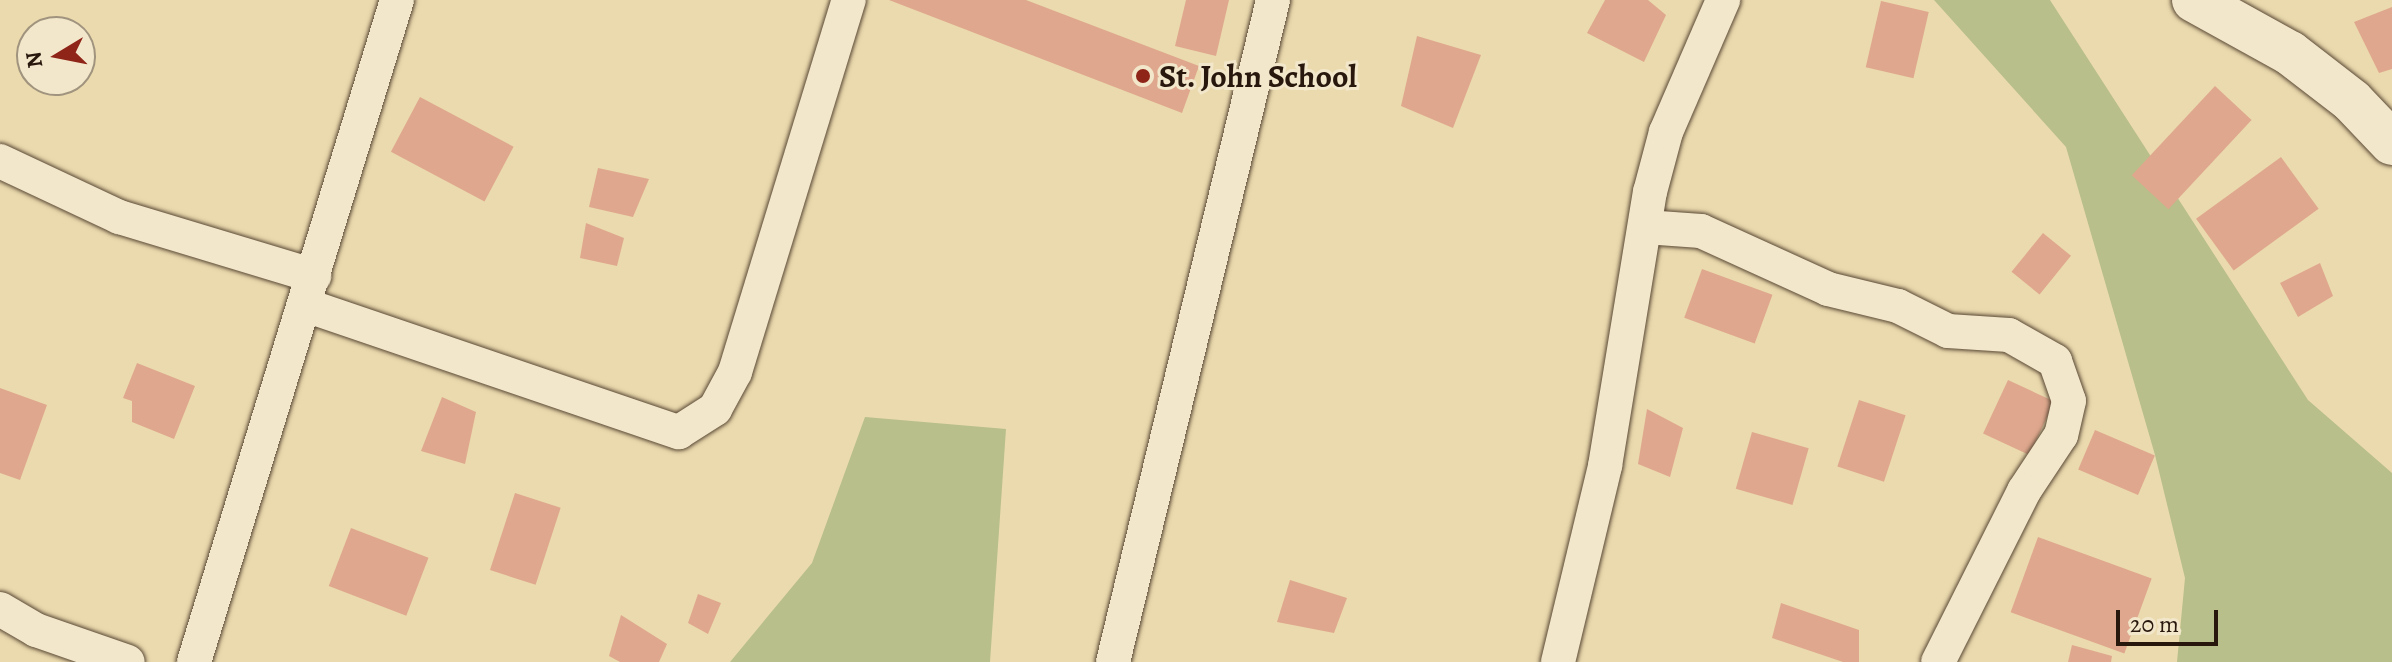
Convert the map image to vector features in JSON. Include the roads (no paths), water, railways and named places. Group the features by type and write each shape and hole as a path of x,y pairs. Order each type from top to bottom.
{"street":[{"path":"194,662 397,0"},
{"path":"0,161 119,217 679,432 715,409 735,372 849,0"},
{"path":"1113,662 1273,0"},
{"path":"1558,662 1605,466 1645,227 1666,132 1723,0"},
{"path":"2194,0 2290,53 2352,101 2392,143"},
{"path":"1645,227 1701,231 1828,289 1898,306 1948,331 2009,335 2055,361 2069,401 2061,435 2024,491 1938,662"},
{"path":"0,609 36,630 128,662"}],"place":[{"name":"St. John School","path":"1143,76"}]}
